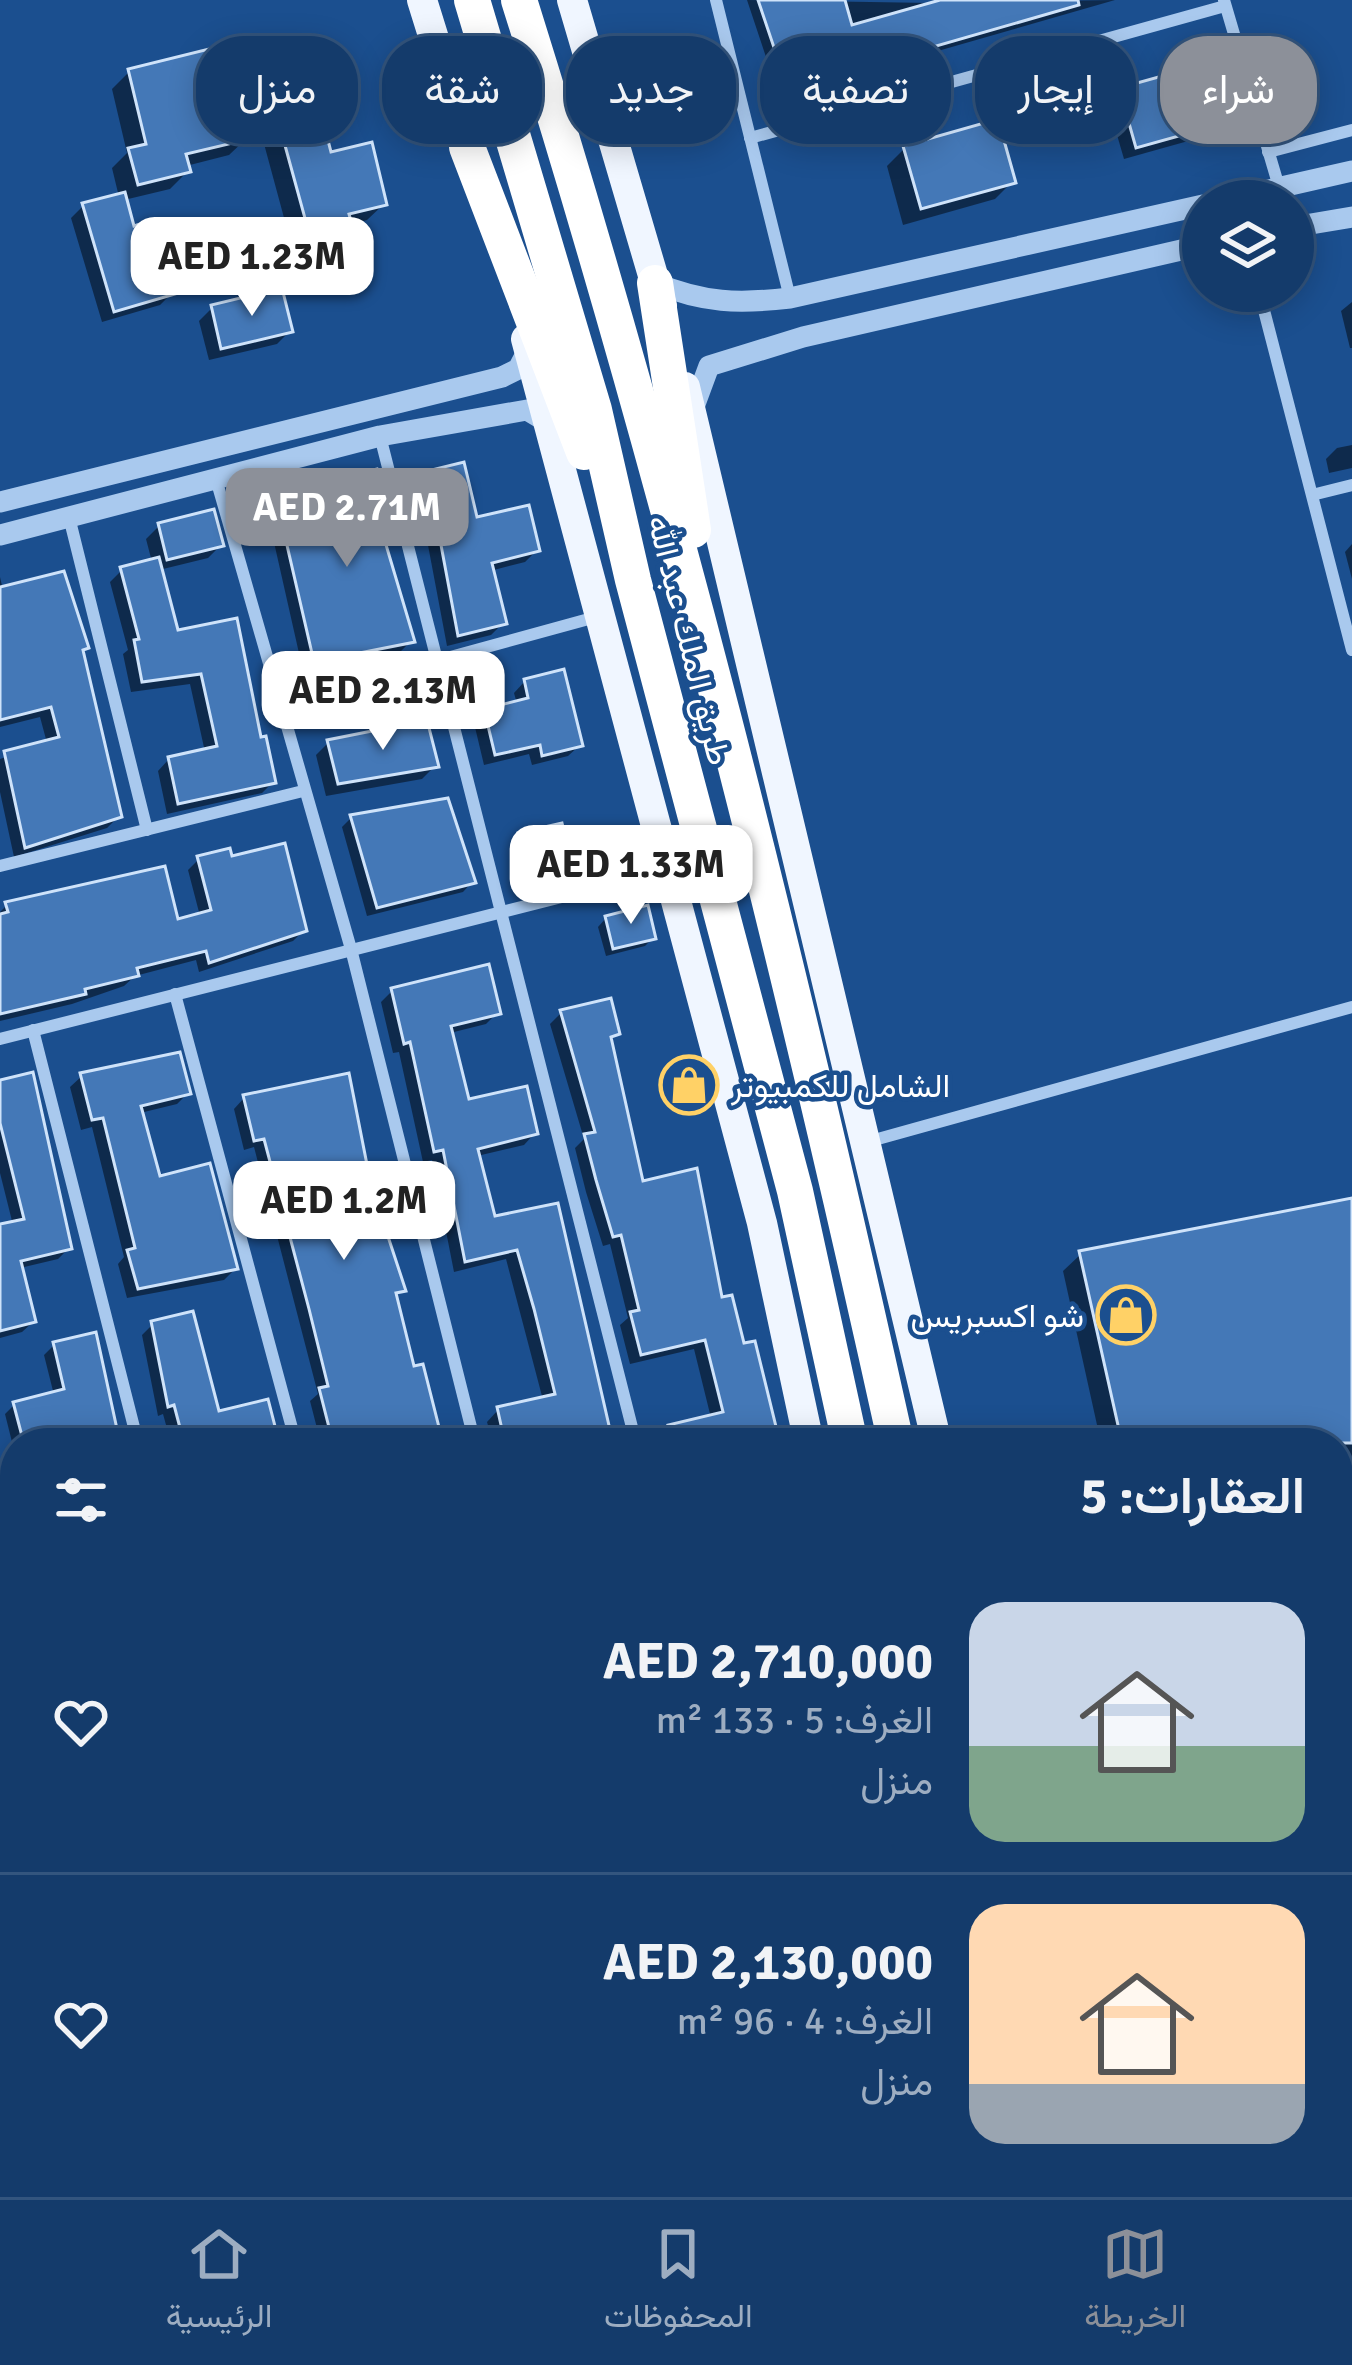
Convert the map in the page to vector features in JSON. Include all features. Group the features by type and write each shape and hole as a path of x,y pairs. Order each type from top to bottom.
{"highway":[{"name":"طريق الملك عبد الله","path":"472,0 594,410 633,580 795,1191 847,1428"},
{"name":"طريق الملك عبد الله","path":"519,0 632,377 720,712 829,1141 893,1428"},
{"path":"467,147 633,580"},
{"path":"656,283 720,712"},
{"path":"795,1191 833,1428"}],"main road":[{"path":"422,0 529,348 670,869 762,1223 805,1428"},
{"name":"طريق الملك عبد الله","path":"572,0 692,412 933,1428"}],"street":[{"path":"716,0 803,337"},
{"path":"750,138 1224,3 1277,180"},
{"path":"1268,152 1352,130"},
{"path":"1311,180 1352,171"},
{"path":"656,283 696,300 729,305 790,298 1182,210"},
{"path":"1314,223 1352,217"},
{"path":"692,412 710,366 803,337 1182,250"},
{"path":"1265,312 1316,494 1352,650"},
{"path":"0,502 502,377 518,368 529,348"},
{"path":"0,535 380,436 527,410 547,422"},
{"path":"380,436 632,1428"},
{"path":"215,479 351,949 471,1428"},
{"path":"1316,494 1352,485"},
{"path":"69,517 147,830"},
{"path":"279,704 599,616"},
{"path":"1,864 303,791"},
{"path":"0,1039 670,869"},
{"path":"175,994 292,1428"},
{"path":"866,1143 1352,1007"},
{"path":"33,1030 134,1428"}],"building":[{"path":"758,0 845,0 852,25 940,0 1078,0 1079,5 951,42 951,36 770,36"},
{"path":"196,52 196,144 229,144 186,154 191,172 138,185 128,148 146,144 128,69"},
{"path":"1160,77 1160,141 1136,148 1135,144 1136,83"},
{"path":"975,126 975,144 1005,144 1016,183 921,209 903,146 951,144 951,132"},
{"path":"372,142 387,205 349,214 362,262 320,273 285,144 329,144 331,152"},
{"path":"125,192 134,226 152,220 175,294 114,312 82,203"},
{"path":"282,288 293,332 221,349 211,305"},
{"path":"464,462 477,517 529,505 540,551 492,563 507,624 458,636 435,513 426,516 415,474"},
{"path":"377,469 391,525 381,528 415,642 314,662 280,515 325,504 320,482"},
{"path":"214,509 224,546 167,560 158,523"},
{"path":"159,557 178,630 237,618 261,737 266,736 276,783 178,804 168,757 217,746 201,674 142,682 134,640 139,639 120,567"},
{"path":"64,571 89,648 83,650 122,817 25,848 4,751 59,737 51,707 0,720 0,587"},
{"path":"564,669 583,746 542,756 540,745 495,755 484,709 528,698 524,679"},
{"path":"427,720 439,767 338,784 327,740"},
{"path":"448,798 476,883 377,908 350,815"},
{"path":"562,823 570,856 526,866 518,833"},
{"path":"285,843 307,931 209,963 206,951 137,968 139,976 85,989 86,994 0,1014 0,914 8,912 5,902 165,866 178,919 211,910 197,856 230,848 232,856"},
{"path":"648,905 656,939 613,949 605,916"},
{"path":"489,964 501,1014 451,1026 469,1099 527,1086 538,1134 478,1149 495,1216 558,1203 610,1428 502,1428 497,1407 555,1394 534,1309 517,1250 465,1262 443,1150 434,1152 410,1042 404,1044 391,988"},
{"path":"611,998 620,1034 611,1037 643,1181 697,1168 722,1297 732,1295 744,1343 755,1341 776,1428 669,1428 723,1412 705,1340 641,1355 630,1312 639,1310 621,1235 613,1237 596,1180 584,1134 595,1132 560,1010"},
{"path":"180,1052 191,1094 141,1106 160,1176 210,1163 238,1269 138,1289 127,1250 135,1248 103,1118 92,1120 80,1073"},
{"path":"33,1072 72,1249 21,1261 36,1322 0,1331 0,1224 24,1219 0,1123 0,1080"},
{"path":"349,1073 371,1185 406,1291 396,1293 414,1366 423,1364 439,1428 329,1428 319,1388 328,1386 309,1309 264,1139 254,1141 243,1095"},
{"path":"1352,1198 1352,1428 1119,1428 1079,1251"},
{"path":"193,1311 219,1411 268,1399 275,1428 180,1428 174,1405 168,1407 151,1321"},
{"path":"96,1332 117,1428 20,1428 13,1402 64,1389 53,1342"}],"place":[{"name":"الشامل للكمبيوتر","path":"689,1085"},
{"name":"شو اكسبريس","path":"1126,1315"}]}
